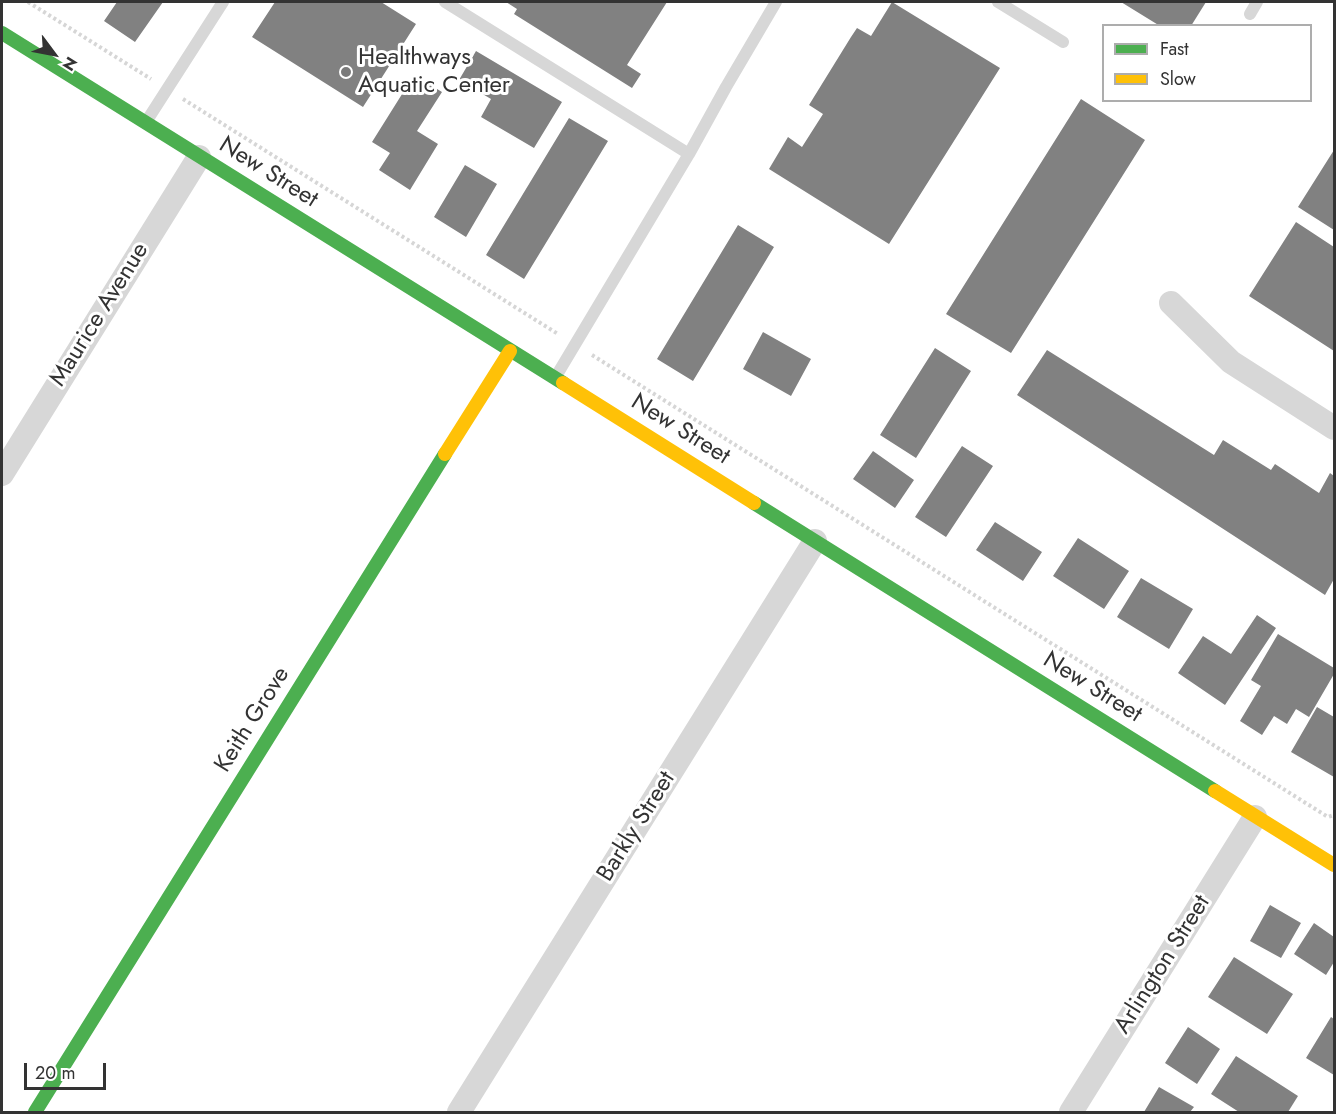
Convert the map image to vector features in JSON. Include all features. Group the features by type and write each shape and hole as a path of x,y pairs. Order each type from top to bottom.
{"street":[{"name":"New Street","path":"2,33 1335,865"},
{"name":"Maurice Avenue","path":"2,474 199,157"},
{"path":"1171,303 1231,362 1335,428"},
{"name":"Keith Grove","path":"35,1113 510,351"},
{"name":"Barkly Street","path":"459,1113 816,541"},
{"name":"Arlington Street","path":"1071,1113 1255,817"}],"lane":[{"path":"146,123 223,2"},
{"path":"445,2 689,154"},
{"path":"554,379 689,154 776,2"},
{"path":"998,2 1063,42"},
{"path":"1250,14 1257,2"}],"path":[{"path":"28,2 1328,817 1335,815"}],"building":[{"path":"117,2 163,2 135,42 104,21"},
{"name":"Healthways Aquatic Center","path":"275,2 381,2 416,24 363,107 252,37"},
{"path":"506,2 667,2 627,65 641,74 632,88 514,14 517,9"},
{"path":"892,2 1000,68 889,244 769,169 788,137 802,147 823,114 809,105 851,37 857,28 871,36"},
{"path":"1121,2 1206,2 1192,24 1157,24"},
{"path":"476,51 562,102 534,148 481,117 491,99 459,80"},
{"path":"414,75 442,92 417,131 438,144 410,190 379,170 390,153 372,142"},
{"path":"1081,99 1145,140 1011,353 946,314"},
{"path":"569,118 608,141 524,279 486,255"},
{"path":"1334,150 1334,230 1298,207"},
{"path":"465,165 497,184 466,237 434,217"},
{"path":"1296,222 1334,247 1334,351 1249,296"},
{"path":"738,225 774,247 693,381 657,359"},
{"path":"763,332 811,359 791,396 743,369"},
{"path":"935,348 971,371 916,458 880,435"},
{"path":"1047,350 1214,455 1223,440 1271,470 1275,464 1319,493 1330,473 1334,476 1334,579 1325,595 1017,395"},
{"path":"962,446 993,466 946,537 915,517"},
{"path":"873,451 914,480 895,508 853,479"},
{"path":"995,522 1042,552 1023,581 976,550"},
{"path":"1078,538 1129,571 1104,609 1053,576"},
{"path":"1141,578 1193,609 1169,649 1117,617"},
{"path":"1257,615 1276,628 1225,705 1178,673 1203,636 1231,654"},
{"path":"1278,634 1334,668 1334,674 1309,717 1296,709 1287,724 1274,716 1262,735 1240,721 1261,686 1251,680"},
{"path":"1317,707 1334,717 1334,777 1291,752"},
{"path":"1270,905 1301,923 1281,958 1250,941"},
{"path":"1314,923 1334,937 1334,962 1326,975 1294,954"},
{"path":"1234,957 1293,994 1267,1034 1208,997"},
{"path":"1331,1017 1334,1019 1334,1075 1306,1058"},
{"path":"1188,1027 1220,1049 1197,1084 1165,1063"},
{"path":"1236,1056 1298,1096 1288,1112 1239,1112 1211,1094"},
{"path":"1159,1087 1194,1107 1190,1112 1144,1112"}],"traffic: fast":[{"path":"2,33 563,383"},
{"path":"35,1112 445,454"},
{"path":"754,503 1215,791"}],"traffic: slow":[{"path":"445,454 510,351"},
{"path":"563,383 754,503"},
{"path":"1215,791 1334,865"}],"place":[{"name":"Healthways Aquatic Center","path":"346,72"}]}
